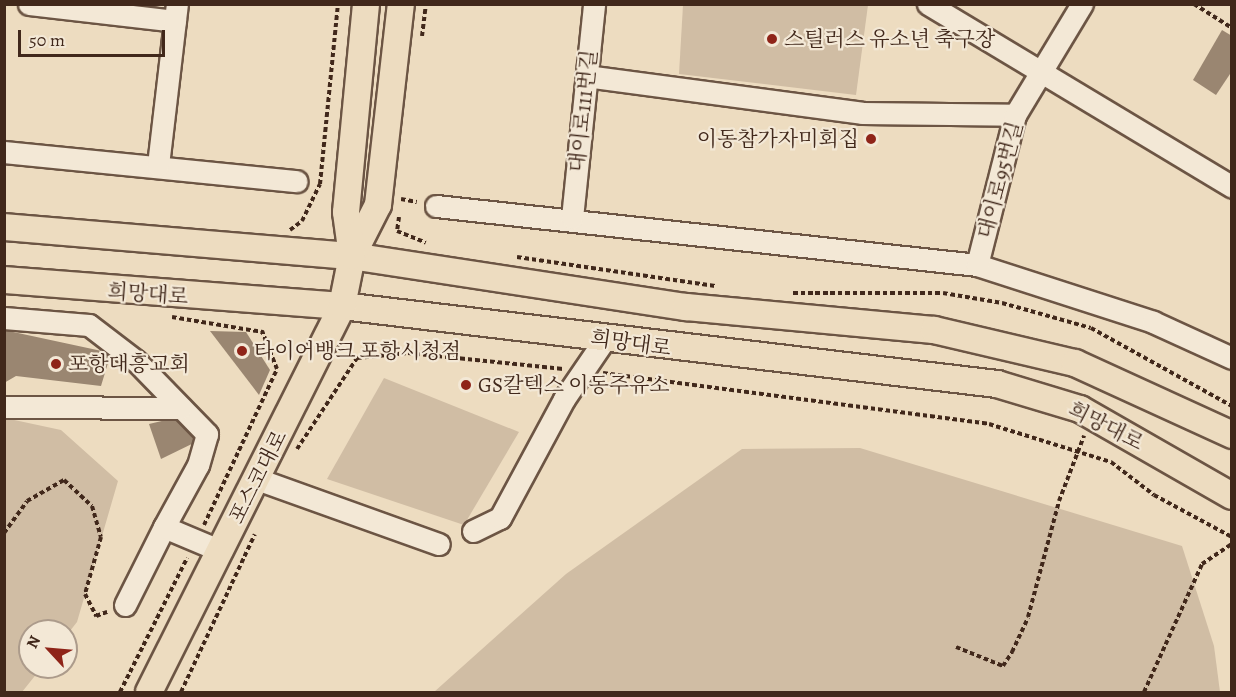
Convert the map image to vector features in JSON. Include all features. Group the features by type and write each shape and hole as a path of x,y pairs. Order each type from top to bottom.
{"main road":[{"name":"포스코대로","path":"352,256 346,212 366,4"},
{"name":"포스코대로","path":"149,693 342,306 352,256 378,205 401,4"},
{"name":"희망대로","path":"4,226 352,256 686,307 871,320 992,340 1075,363 1232,435"},
{"name":"희망대로","path":"4,280 342,306 605,339 988,382 1092,416 1232,495"}],"street":[{"path":"29,4 176,13 158,165"},
{"name":"대이로111번길","path":"572,218 594,4"},
{"path":"927,4 1232,187"},
{"name":"대이로95번길","path":"977,265 1015,116 1045,73 1082,4"},
{"path":"586,76 862,113 1015,116"},
{"path":"4,152 158,165 297,181"},
{"path":"436,206 572,218 977,265 1153,321 1232,358"},
{"path":"4,318 89,325 136,361 207,434 198,465 125,605"},
{"path":"473,531 500,518 583,371 605,339"},
{"path":"4,407 181,408"},
{"path":"257,479 439,544"},
{"path":"164,527 220,551"}],"path":[{"path":"302,221 320,184 338,4"},
{"path":"1194,4 1232,28"},
{"path":"120,693 277,369 262,331"},
{"path":"293,456 357,358 408,353 583,371 989,424 1111,462 1154,495 1232,537"},
{"path":"956,647 1003,666 1028,617 1078,452 1092,416"},
{"path":"4,533 27,501 64,480 92,506 101,537 85,594 96,616 125,605"},
{"path":"181,693 257,530"},
{"path":"1144,693 1202,564 1232,544"}],"shaded area":[{"name":"스틸러스 유소년 축구장","path":"683,5 868,5 856,95 679,74"},
{"path":"384,378 519,432 464,525 327,479"},
{"path":"5,418 61,430 118,481 78,619 18,619 18,679 32,679 22,692 5,692"},
{"path":"860,448 1182,546 1214,646 1220,692 434,692 566,574 742,449"}],"building":[{"path":"1222,30 1232,36 1232,71 1216,95 1193,80"},
{"name":"포항대흥교회","path":"4,330 111,353 101,386 16,376 4,383"},
{"name":"타이어뱅크 포항시청점","path":"210,331 246,332 270,370 259,395"},
{"name":"포항대흥교회","path":"183,416 202,439 161,459 149,424"}],"place":[{"name":"스틸러스 유소년 축구장","path":"772,39"},
{"name":"이동참가자미회집","path":"871,139"},
{"name":"타이어뱅크 포항시청점","path":"242,351"},
{"name":"포항대흥교회","path":"56,364"},
{"name":"GS칼텍스 이동주유소","path":"466,385"}]}
